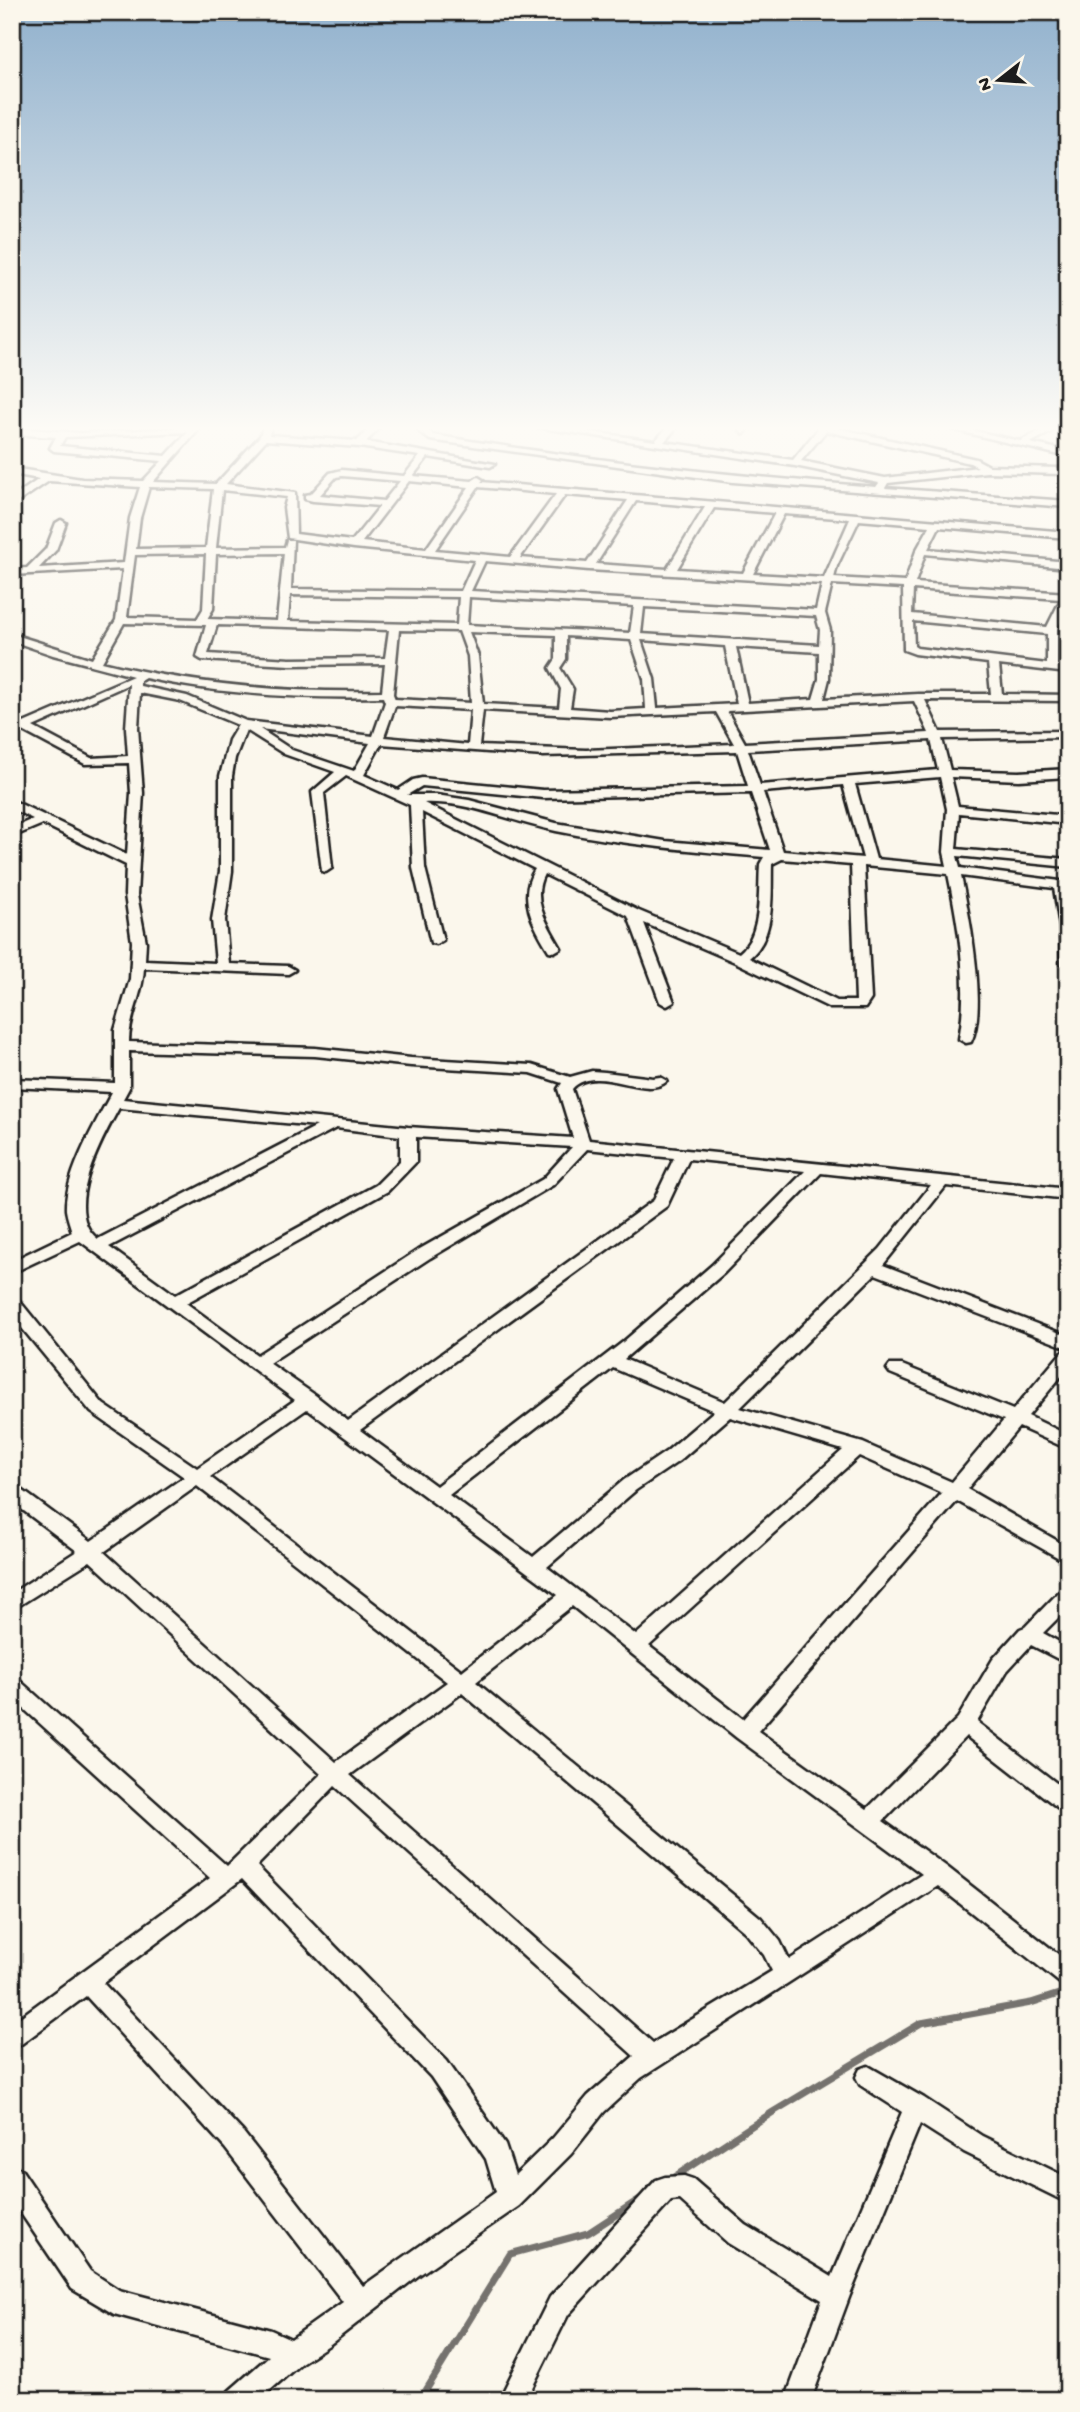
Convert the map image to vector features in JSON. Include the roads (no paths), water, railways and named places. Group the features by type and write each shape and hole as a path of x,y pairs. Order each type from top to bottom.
{"street":[{"path":"30,571 51,550 55,540"},
{"path":"96,662 121,620 133,540"},
{"path":"180,680 202,657 212,540"},
{"path":"282,625 290,540"},
{"path":"316,540 428,553 589,567 1067,596 1052,631 1052,668"},
{"path":"354,545 358,540"},
{"path":"428,553 437,540"},
{"path":"513,560 528,540"},
{"path":"589,567 607,540"},
{"path":"670,572 690,540"},
{"path":"746,577 766,540"},
{"path":"817,704 824,678 825,630 820,612 832,566 845,540"},
{"path":"927,540 909,585 908,648 1068,670"},
{"path":"132,552 288,550"},
{"path":"921,551 1068,565"},
{"path":"473,748 478,707 474,667 461,616 466,594 481,558"},
{"path":"12,572 130,566"},
{"path":"287,592 466,594 820,612"},
{"path":"640,602 635,638 649,678 652,712"},
{"path":"908,617 1052,631"},
{"path":"121,620 561,632 824,649"},
{"path":"357,776 377,740 389,698 388,661 394,628"},
{"path":"561,632 561,659 555,668 567,689 564,712"},
{"path":"12,636 96,662 244,724 288,752 357,776 634,914 740,959 835,1005 860,1004 864,999 864,862 848,782"},
{"path":"730,644 743,708"},
{"path":"202,657 290,662 388,661"},
{"path":"993,661 997,697"},
{"path":"12,732 53,712 78,705 108,688 138,681 180,680 303,695 389,698 478,707 610,714 918,697 1068,698"},
{"path":"138,681 132,728 137,793 131,895 139,942 137,979 122,1030 122,1087 93,1141 78,1184 74,1210 81,1234 309,1399 572,1595 744,1732 939,1874 1065,1974"},
{"path":"918,697 936,736 953,809 950,852 969,971 971,1013 966,1039"},
{"path":"720,709 741,746 778,856"},
{"path":"244,724 377,740 586,753 936,736 1068,734"},
{"path":"223,967 219,913 226,869 228,759 233,739 244,724"},
{"path":"24,727 89,762 134,759"},
{"path":"326,868 318,792 342,773"},
{"path":"436,940 419,868 408,800 416,783 543,794 757,789 944,773 1019,776 1068,774"},
{"path":"408,800 436,799 469,804 543,824 605,836 778,856 954,871 1064,885 1068,964"},
{"path":"12,804 133,863"},
{"path":"953,809 1068,820"},
{"path":"12,833 41,820"},
{"path":"950,852 1068,863"},
{"path":"740,959 747,954 758,934 766,864 768,860 778,856"},
{"path":"542,867 531,882 531,900 554,948"},
{"path":"634,914 667,1002"},
{"path":"138,964 288,970"},
{"path":"122,1046 315,1052 411,1062 532,1069 569,1081"},
{"path":"583,1144 565,1089 569,1081 577,1077 600,1076 654,1083 660,1081"},
{"path":"12,1083 122,1087"},
{"path":"114,1103 408,1132 583,1144 1068,1194"},
{"path":"97,1246 335,1123"},
{"path":"173,1303 382,1188 408,1162 408,1132"},
{"path":"258,1362 425,1254 548,1182 583,1144"},
{"path":"349,1429 661,1203 683,1155"},
{"path":"436,1496 611,1360 718,1269 816,1169"},
{"path":"534,1567 630,1485 673,1456 727,1410 873,1267 942,1181"},
{"path":"12,1268 81,1234"},
{"path":"873,1267 1068,1342"},
{"path":"12,1303 97,1408 197,1477 462,1682 753,1925 772,1948 785,1975"},
{"path":"744,1732 955,1491 1068,1356"},
{"path":"611,1360 727,1410 857,1448 955,1491 1068,1556"},
{"path":"896,1369 1016,1418 1068,1443"},
{"path":"12,1603 92,1551 309,1399"},
{"path":"636,1646 857,1448"},
{"path":"12,1492 92,1551 335,1774 652,2057"},
{"path":"12,2037 235,1872 335,1774 462,1682 572,1595"},
{"path":"867,1823 965,1724 1000,1665 1027,1634 1068,1595"},
{"path":"1027,1634 1068,1656"},
{"path":"12,1686 235,1872 439,2068 496,2152 510,2197"},
{"path":"965,1724 1068,1804"},
{"path":"238,2400 292,2354 410,2266 510,2197 562,2146 596,2104 632,2070 785,1975 939,1874"},
{"path":"89,1982 234,2140 361,2304"},
{"path":"868,2077 973,2144 1068,2191"},
{"path":"798,2400 837,2295 916,2106"},
{"path":"12,2178 81,2280 114,2301 271,2343 292,2354"},
{"path":"512,2400 558,2306 665,2189 684,2188 737,2234 837,2295"}],"waterway":[{"path":"671,2179 773,2112 921,2023 1031,2003 1068,1991"},
{"path":"420,2400 510,2254 588,2233 640,2199"}]}
